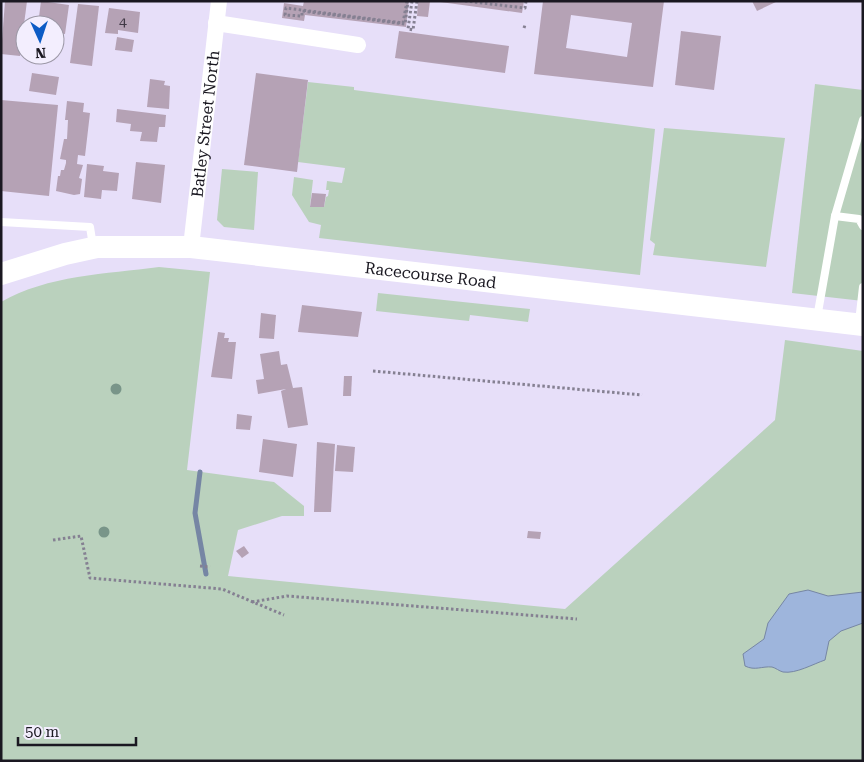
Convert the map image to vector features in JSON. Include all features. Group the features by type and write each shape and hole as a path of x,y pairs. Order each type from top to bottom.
{"main road":[{"name":"Racecourse Road","path":"1,274 93,248 191,246 861,325"}],"street":[{"name":"Batley Street North","path":"191,246 219,1"},
{"path":"216,24 358,44"}],"lane":[{"path":"817,320 835,216 863,120"},
{"path":"835,216 859,219 863,226"},
{"path":"1,222 90,227 93,248"},
{"path":"861,325 863,287"}],"path":[{"path":"407,1 405,24 302,11 302,16 285,15 286,8 403,23 407,1"},
{"path":"412,1 408,29 413,30 417,1"},
{"path":"465,1 525,8 526,1"},
{"path":"374,371 642,395"},
{"path":"52,540 81,536 90,578 222,589 284,615"},
{"path":"200,566 210,567"},
{"path":"252,602 287,596 577,619"}],"green space":[{"path":"308,82 354,87 354,90 655,129 640,275 319,238 321,225 309,222 292,195 294,177 313,180 310,206 324,207 329,190 326,190 327,181 342,183 345,168 298,162"},
{"path":"815,84 863,90 863,301 792,293"},
{"path":"664,128 785,138 766,267 653,255 655,244 650,240"},
{"path":"222,169 258,172 254,230 224,227 217,220"},
{"path":"159,267 210,272 187,470 274,482 304,506 304,516 282,516 238,530 228,576 565,609 775,420 785,340 863,351 863,761 1,761 1,302 38,286 58,281"},
{"path":"378,293 530,309 528,322 470,315 469,321 376,311"}],"water":[{"path":"808,590 828,596 863,592 863,623 841,631 829,641 825,660 804,668 793,672 782,672 772,667 755,668 745,666 743,654 764,639 768,623 789,594"}],"building":[{"path":"5,1 27,1 25,15 15,15 15,55 1,54"},
{"path":"41,1 69,5 65,34 65,15 39,15"},
{"path":"304,1 409,1 406,27 305,15 304,21 282,18 284,3 303,6"},
{"path":"418,1 430,1 428,17 417,16"},
{"path":"433,1 524,1 522,13"},
{"path":"543,1 664,1 653,87 534,74","holes":["571,15 632,23 627,57 566,48"]},
{"path":"752,1 778,1 757,11"},
{"path":"78,4 99,6 92,66 70,63"},
{"path":"109,8 140,12 138,33 118,30 118,34 105,33"},
{"path":"399,31 509,46 505,73 395,58"},
{"path":"681,31 721,36 714,90 675,85"},
{"path":"117,37 134,40 132,52 115,50"},
{"path":"32,73 59,77 56,95 29,91"},
{"path":"256,73 308,80 297,172 244,165"},
{"path":"150,79 165,81 164,85 170,86 169,109 147,107"},
{"path":"1,100 58,105 49,196 1,191"},
{"path":"67,101 84,103 83,112 90,113 85,156 78,155 77,164 83,165 79,178 82,179 80,194 74,195 56,191 58,176 60,176 61,170 64,170 66,163 66,160 60,159 64,139 67,139 68,120 65,120"},
{"path":"117,109 166,115 165,127 159,127 157,142 140,141 142,132 130,131 131,124 116,122"},
{"path":"136,162 165,165 161,203 132,199"},
{"path":"87,164 104,166 103,171 119,173 117,191 102,190 101,199 84,197"},
{"path":"312,193 326,194 324,207 310,207"},
{"path":"302,305 362,312 358,337 298,332"},
{"path":"261,313 276,315 274,339 259,338"},
{"path":"218,332 225,333 224,338 229,338 228,342 236,342 232,379 211,377"},
{"path":"279,351 281,365 287,364 293,388 302,387 308,425 288,428 281,391 286,389 258,394 256,380 264,379 260,354"},
{"path":"344,376 352,376 351,396 343,396"},
{"path":"237,414 252,416 250,430 236,429"},
{"path":"263,439 297,444 293,477 259,472"},
{"path":"317,442 335,444 331,512 314,512"},
{"path":"337,445 355,447 353,472 335,471"},
{"path":"528,531 541,532 540,539 527,538"},
{"path":"244,546 249,553 242,558 236,551"}],"waterway":[{"path":"200,472 195,513 206,574"}]}
